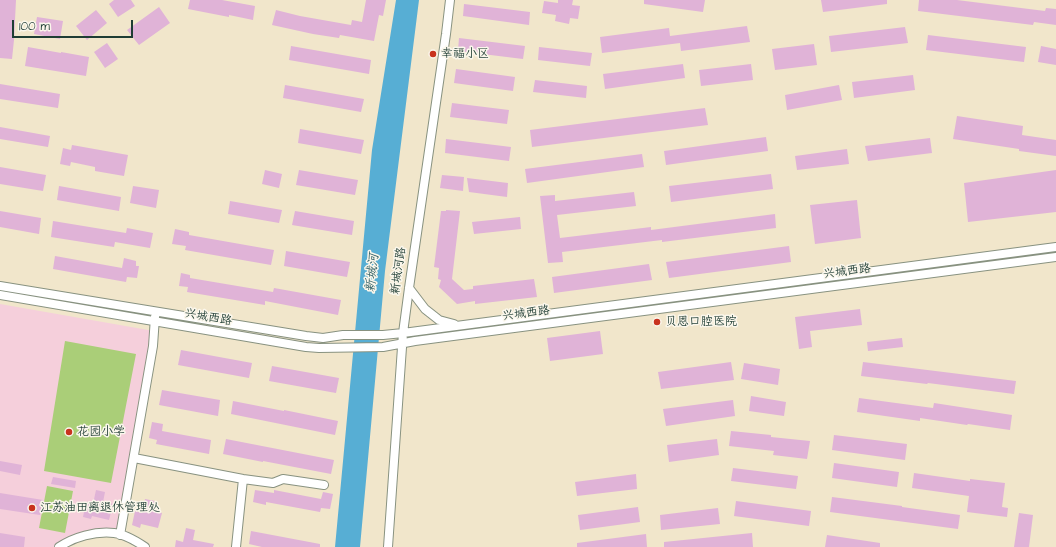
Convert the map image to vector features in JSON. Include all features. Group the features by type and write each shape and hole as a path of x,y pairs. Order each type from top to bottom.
{"street":[{"name":"新城河路","path":"388,547 403,333 450,0"},
{"name":"兴城西路","path":"0,295 323,338 350,335 383,335 403,333 1056,247"},
{"name":"兴城西路","path":"0,286 306,347 384,347 403,343 1056,257"},
{"path":"409,288 425,309 439,320 459,326"},
{"path":"120,534 153,346 155,316"},
{"path":"134,458 243,479 273,483 283,479 324,485"},
{"path":"236,547 243,479"},
{"path":"59,547 68,541 82,536 114,532 145,547"}],"shaded area":[{"name":"花园小学","path":"0,304 154,331 120,535 98,533 59,547 0,547"}],"green space":[{"path":"65,341 136,354 111,483 44,471"},
{"path":"47,486 73,491 65,533 39,528"}],"water":[{"name":"新城河","path":"396,0 419,0 385,271 360,547 335,547 372,150"}],"building":[{"path":"0,0 16,0 12,59 0,58"},
{"path":"114,0 131,0 135,6 118,17 109,4"},
{"path":"190,0 222,0 255,6 253,20 188,9"},
{"path":"366,0 386,0 383,16 379,15 374,41 340,35 339,38 313,34 272,25 276,10 351,25 352,20 362,22"},
{"path":"558,0 573,0 572,5 580,6 578,19 570,18 569,24 555,21 556,15 542,13 544,1 558,3"},
{"path":"644,0 705,0 703,12 644,4"},
{"path":"821,0 887,0 887,4 823,12"},
{"path":"919,0 957,0 1045,11 1046,8 1056,9 1056,25 1034,22 1033,25 918,11"},
{"path":"464,4 530,12 529,25 463,16"},
{"path":"159,7 170,23 139,45 127,30"},
{"path":"96,10 107,23 87,40 76,26"},
{"path":"37,17 63,21 60,39 34,34"},
{"path":"747,26 750,42 681,51 680,43 602,53 600,37 669,28 670,36"},
{"path":"905,27 908,43 831,52 829,36"},
{"path":"928,35 1026,47 1024,62 926,50"},
{"path":"459,38 525,46 523,59 458,51"},
{"path":"107,43 118,59 105,68 94,52"},
{"path":"814,44 817,65 775,70 772,49"},
{"path":"291,46 371,60 369,74 289,60"},
{"path":"1041,46 1056,49 1056,65 1038,62"},
{"path":"28,47 89,57 86,76 25,66"},
{"path":"539,47 592,53 590,66 538,60"},
{"path":"683,64 685,78 605,89 603,74"},
{"path":"751,64 753,80 701,86 699,70"},
{"path":"456,69 515,77 513,91 454,83"},
{"path":"913,75 915,90 854,98 852,82"},
{"path":"535,80 587,86 586,98 533,92"},
{"path":"0,84 60,94 58,108 0,99"},
{"path":"285,85 364,99 361,112 283,98"},
{"path":"839,85 842,100 787,110 785,95"},
{"path":"452,103 509,110 507,124 450,117"},
{"path":"705,108 708,125 532,147 530,130"},
{"path":"957,116 1023,126 1022,135 1056,140 1056,156 953,139"},
{"path":"0,127 50,136 48,147 0,139"},
{"path":"300,129 364,140 361,154 298,143"},
{"path":"766,137 768,151 666,165 664,151"},
{"path":"930,138 932,153 868,161 865,146"},
{"path":"446,139 511,147 509,161 445,153"},
{"path":"72,145 128,155 124,176 95,171 95,167 71,162 70,166 60,164 63,148 71,150"},
{"path":"847,149 849,164 797,170 795,156"},
{"path":"642,154 644,167 527,183 525,169"},
{"path":"0,167 46,175 43,191 0,184"},
{"path":"265,170 282,174 279,188 262,184"},
{"path":"299,170 358,180 355,195 296,185"},
{"path":"1056,170 1056,212 968,222 964,183"},
{"path":"771,174 773,189 671,202 669,186"},
{"path":"442,175 464,177 463,191 440,188"},
{"path":"467,178 508,183 507,197 469,192"},
{"path":"59,186 121,197 119,211 57,200"},
{"path":"133,186 159,190 156,208 130,203"},
{"path":"634,192 636,206 557,215 560,238 651,227 651,230 775,214 776,228 662,242 662,240 562,252 563,262 548,263 540,196 555,195 555,201"},
{"path":"857,200 861,238 815,244 810,205"},
{"path":"230,201 282,210 279,223 228,214"},
{"path":"0,211 41,218 39,234 0,227"},
{"path":"295,211 354,221 352,235 292,225"},
{"path":"441,211 460,211 452,279 464,290 473,289 473,286 534,279 537,297 475,304 475,301 457,304 439,287 441,280 438,279 439,268 434,267"},
{"path":"520,217 521,229 474,234 472,222"},
{"path":"53,221 126,233 127,228 153,233 150,248 115,242 114,247 51,237"},
{"path":"175,229 189,232 189,235 274,250 271,265 185,250 186,246 172,244"},
{"path":"789,246 791,262 669,278 666,262"},
{"path":"286,251 350,262 347,277 284,266"},
{"path":"55,256 122,268 124,258 136,261 136,266 139,266 137,278 127,277 126,282 53,269"},
{"path":"649,264 652,280 554,293 552,277"},
{"path":"181,273 190,275 190,278 273,292 274,288 341,300 338,315 265,301 265,305 187,292 188,287 179,286"},
{"path":"860,309 862,325 810,331 812,347 799,349 795,317"},
{"path":"600,331 603,354 550,361 547,338"},
{"path":"902,338 903,347 868,351 867,342"},
{"path":"181,350 252,363 249,378 178,365"},
{"path":"731,362 734,380 661,389 658,372"},
{"path":"863,362 1016,381 1014,394 861,376"},
{"path":"744,363 780,369 778,385 741,379"},
{"path":"272,366 339,378 336,393 269,381"},
{"path":"162,390 220,400 218,416 159,405"},
{"path":"751,396 786,402 784,416 749,411"},
{"path":"859,398 933,408 934,403 1012,415 1010,430 920,418 920,421 857,412"},
{"path":"733,400 735,416 666,426 663,409"},
{"path":"233,401 338,421 335,435 231,414"},
{"path":"152,422 163,424 162,431 211,440 209,454 156,444 157,440 149,438"},
{"path":"731,431 810,441 807,459 773,455 774,451 729,446"},
{"path":"834,435 907,444 905,460 832,450"},
{"path":"226,439 334,460 331,474 223,454"},
{"path":"717,439 719,455 669,462 667,445"},
{"path":"0,461 22,465 20,475 0,471"},
{"path":"834,463 899,472 897,487 832,478"},
{"path":"733,468 798,476 796,489 731,481"},
{"path":"914,473 970,481 970,479 1005,483 1002,507 1008,508 1007,517 967,512 969,496 912,488"},
{"path":"636,474 637,489 577,496 575,482"},
{"path":"53,477 76,481 75,488 51,484"},
{"path":"96,490 105,492 103,502 113,504 109,520 92,516 91,519 83,517 86,502 93,504"},
{"path":"255,490 274,493 274,490 321,499 323,492 333,494 330,509 321,508 320,512 266,502 266,505 253,502"},
{"path":"0,493 43,500 40,515 0,509"},
{"path":"832,497 960,515 958,529 830,512"},
{"path":"145,499 155,501 152,510 162,513 158,528 141,524 140,528 132,525 135,511 142,513"},
{"path":"736,501 811,511 809,526 734,516"},
{"path":"638,507 640,522 580,530 578,515"},
{"path":"718,508 720,524 661,530 660,515"},
{"path":"1019,513 1033,515 1029,547 1014,547"},
{"path":"186,528 195,530 193,540 214,544 213,547 175,547 176,540 183,542"},
{"path":"251,531 320,544 320,547 262,547 249,544"},
{"path":"0,533 25,537 24,547 0,547"},
{"path":"752,533 753,547 664,547 664,542"},
{"path":"646,534 647,547 577,547 577,543"},
{"path":"827,535 880,543 880,547 825,547"}],"place":[{"name":"幸福小区","path":"433,54"},
{"name":"贝恩口腔医院","path":"657,322"},
{"name":"花园小学","path":"69,432"},
{"name":"江苏油田离退休管理处","path":"32,508"}]}
